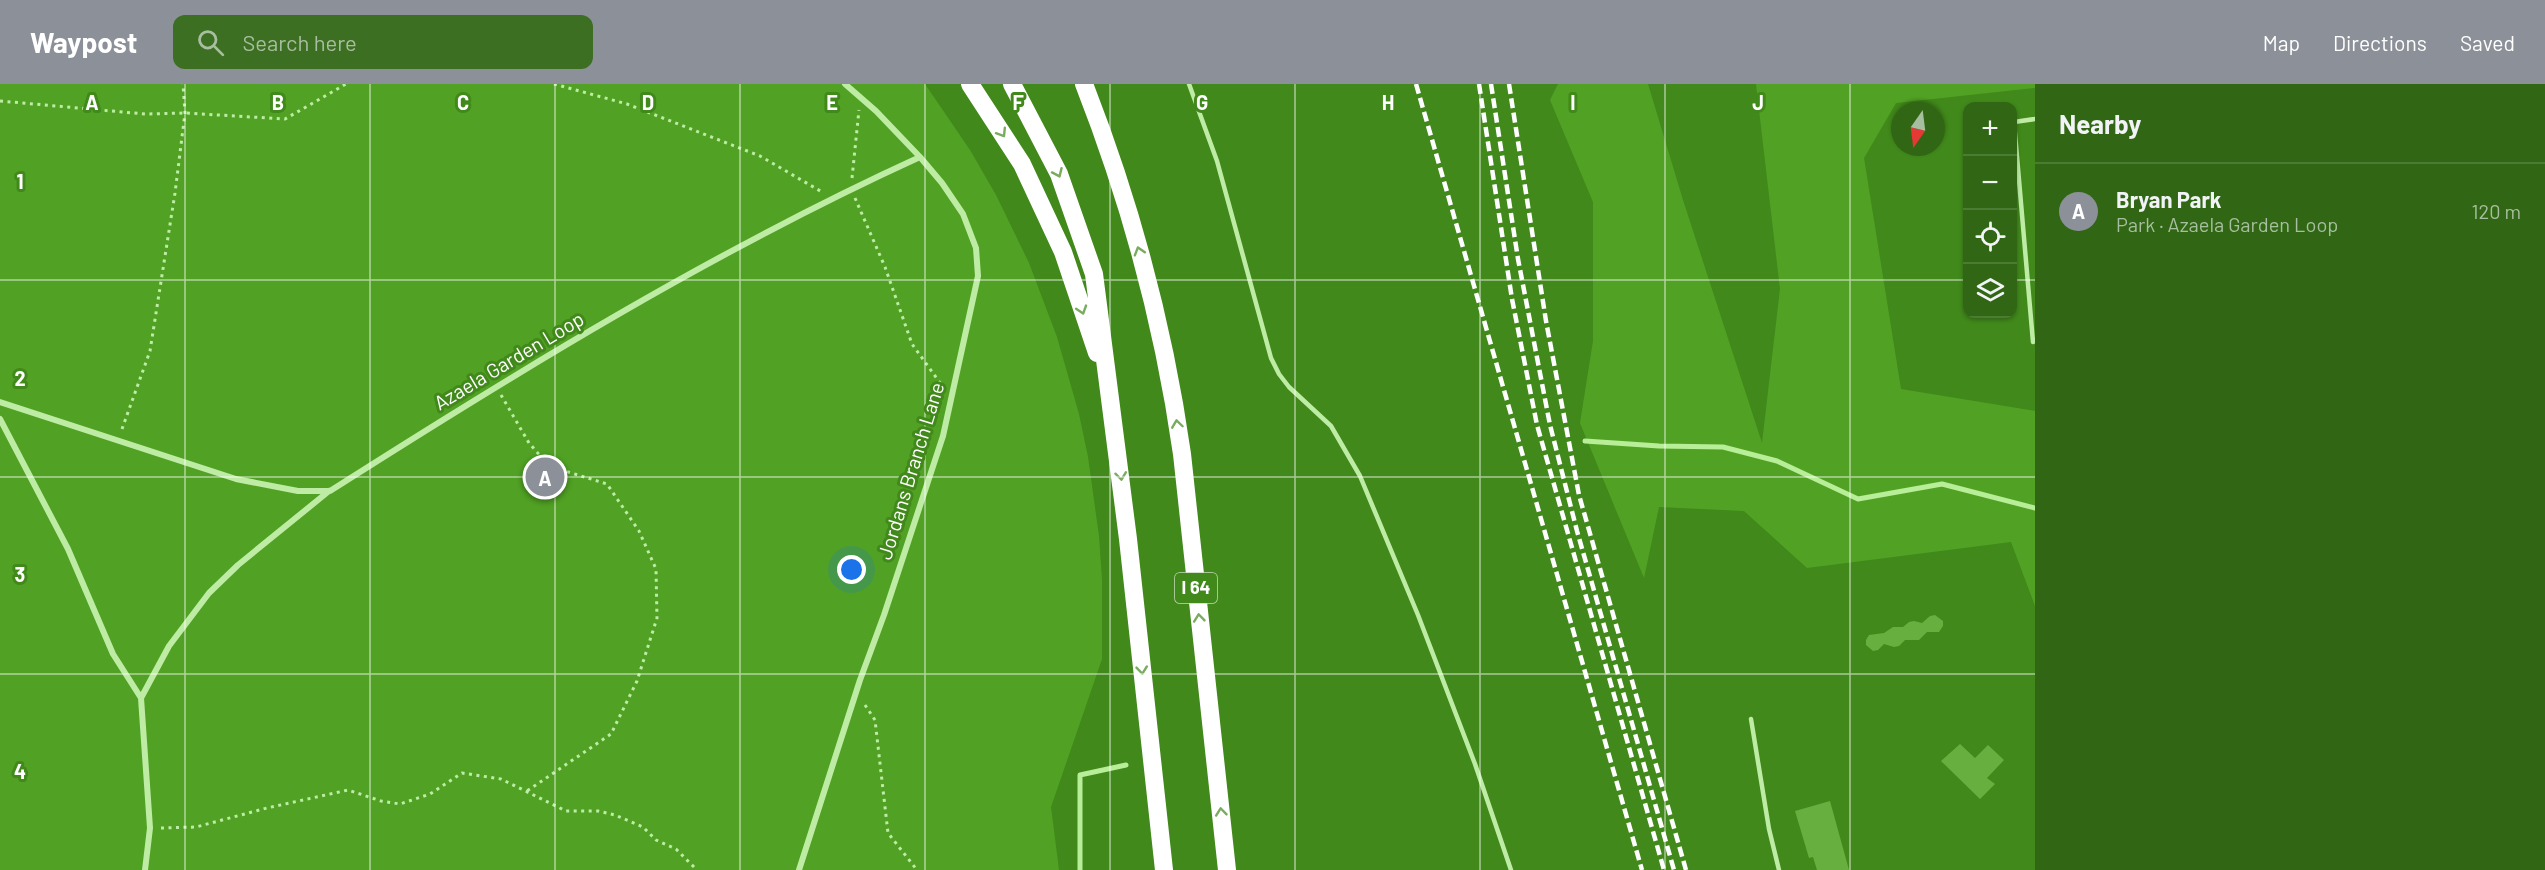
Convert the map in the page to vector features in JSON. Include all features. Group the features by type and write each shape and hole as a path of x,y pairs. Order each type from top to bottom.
{"highway":[{"path":"970,84 1022,164 1063,252 1112,397"},
{"path":"1012,84 1059,174 1094,274 1112,397 1164,870"},
{"name":"I 64","path":"1084,84 1103,133 1156,307 1172,386 1182,454 1227,870"}],"street":[{"path":"845,84 920,157"},
{"name":"Azaela Garden Loop","path":"141,698 169,646 209,593 238,565 330,490 496,386 713,262 920,157"},
{"name":"Jordans Branch Lane","path":"799,870 943,436 978,276 976,248 963,214 942,183 920,157"},
{"path":"0,402 236,479 298,491 330,490"},
{"path":"0,419 68,549 113,654 141,698 150,828 145,870"}],"lane":[{"path":"1189,84 1217,161 1271,358 1289,387 1331,426 1360,476 1418,615 1475,764 1511,870"},
{"path":"2035,119 2014,122 2033,342 2035,342"},
{"path":"1751,719 1769,829 1779,870"}],"path":[{"path":"118,439 150,351 175,193 184,113 183,84"},
{"path":"0,100 145,114 184,113 285,119 346,84"},
{"path":"554,84 627,104 760,156 834,199"},
{"path":"860,97 851,190 885,267 912,344 951,398"},
{"path":"496,386 529,443 549,466 607,484 639,531 656,569 657,618 637,681 611,734 527,791"},
{"path":"857,693 875,720 888,833 917,870"},
{"path":"150,828 190,828 267,807 348,790 381,801 400,804 430,794 462,773 501,779 566,811 598,811 643,826 656,840 676,849 697,870"}],"green space":[{"path":"0,84 925,84 970,150 996,195 1029,263 1057,337 1079,414 1088,457 1099,536 1102,580 1102,659 1051,807 1059,870 0,870"},
{"path":"1558,84 1648,84 1762,443 1780,289 1756,84 2035,84 2035,88 1891,102 1891,112 1864,158 1901,389 2035,411 2035,606 2011,542 1807,568 1744,511 1659,507 1644,578 1580,423 1593,341 1593,202 1550,100"}],"building":[{"path":"1935,615 1943,621 1939,632 1927,632 1919,640 1905,640 1899,646 1884,644 1878,650 1873,651 1866,645 1869,635 1884,633 1893,627 1903,627 1909,622 1922,623"},
{"path":"1960,744 1975,758 1988,745 2004,760 1987,778 1995,784 1980,799 1941,761"},
{"path":"1830,801 1849,870 1817,870 1813,857 1809,858 1795,811"}],"waterway":[{"path":"1585,441 1723,447 1777,461 1858,499 1942,484 2035,508"},
{"path":"1080,870 1080,775 1126,765"}],"railway":[{"path":"1416,84 1642,870"},
{"path":"1479,84 1512,299 1537,425 1664,870"},
{"path":"1491,84 1518,259 1550,425 1577,531 1674,870"},
{"path":"1509,84 1546,321 1579,495 1686,870"}],"place":[{"name":"Bryan Park","path":"545,477"}]}
